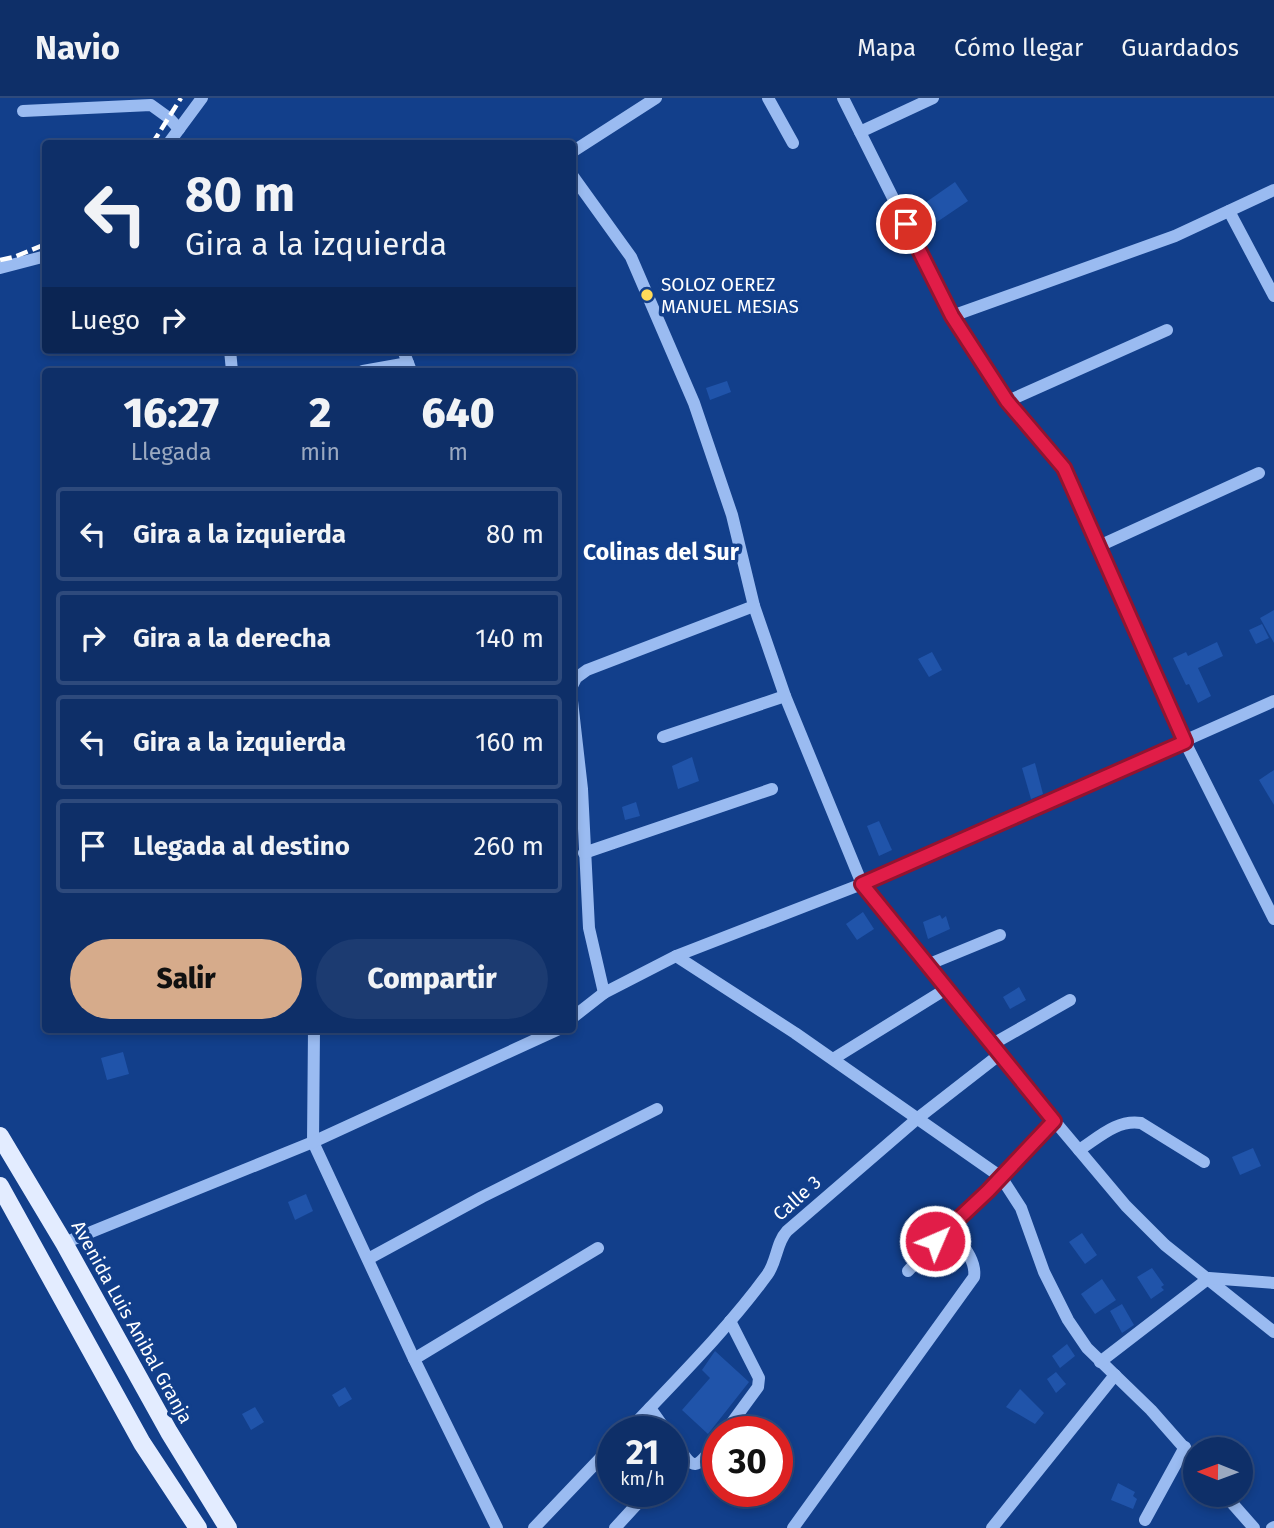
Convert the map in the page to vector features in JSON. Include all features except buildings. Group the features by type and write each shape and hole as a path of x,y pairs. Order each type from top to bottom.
{"main road":[{"name":"Avenida Luis Anibal Granja","path":"0,1136 64,1243 169,1432 228,1528"},
{"path":"2,1194 142,1443 198,1528"}],"street":[{"path":"171,140 202,98"},
{"path":"576,149 656,98"},
{"path":"768,98 793,143"},
{"path":"843,98 952,316 1007,401 1064,468 1185,742 1274,919"},
{"path":"860,132 933,98"},
{"path":"23,111 151,105 179,129"},
{"path":"576,181 631,257 694,402 732,515 754,606 785,696 862,884 995,1050 1126,1206 1165,1245 1274,1332"},
{"path":"952,316 1175,236 1274,190"},
{"path":"1229,211 1274,296"},
{"path":"0,268 42,257"},
{"path":"1007,401 1167,330"},
{"path":"1098,546 1259,473"},
{"path":"576,678 587,670 754,606"},
{"path":"663,737 785,696"},
{"path":"576,1015 604,993 676,956 862,884 1274,701"},
{"path":"576,736 582,789 589,928 604,993"},
{"path":"584,853 772,789"},
{"path":"927,965 1000,935"},
{"path":"676,956 833,1059 1001,1177 1021,1209 1044,1272 1068,1320 1100,1362 1183,1445"},
{"path":"833,1059 946,989"},
{"name":"Calle 3","path":"642,1416 730,1321 769,1273 782,1236 995,1050 1070,1000"},
{"path":"314,1033 313,1142 414,1359 497,1528"},
{"path":"64,1243 313,1142 550,1033"},
{"path":"368,1259 482,1197 657,1110"},
{"path":"908,1271 1054,1121"},
{"path":"1079,1150 1121,1123 1131,1122 1141,1123 1204,1162"},
{"path":"793,1528 974,1277 972,1259 949,1226"},
{"path":"414,1359 598,1248"},
{"path":"1100,1362 1209,1278 1274,1283"},
{"path":"730,1321 759,1378 758,1387 737,1416"},
{"path":"992,1528 1115,1375"},
{"path":"650,1408 656,1416"},
{"path":"1145,1525 1183,1451"},
{"path":"534,1528 597,1462"},
{"path":"615,1528 634,1507"},
{"path":"1235,1507 1254,1528"}],"railway":[{"path":"155,140 181,98"},
{"path":"0,260 42,246"}],"place":[{"name":"SOLOZ OEREZ MANUEL MESIAS","path":"647,295"}],"district":[{"name":"Colinas del Sur","path":"661,552"}],"route":[{"path":"906,224 952,316 1007,401 1064,468 1185,742 862,884 1054,1121 988,1191 935,1241"}]}
